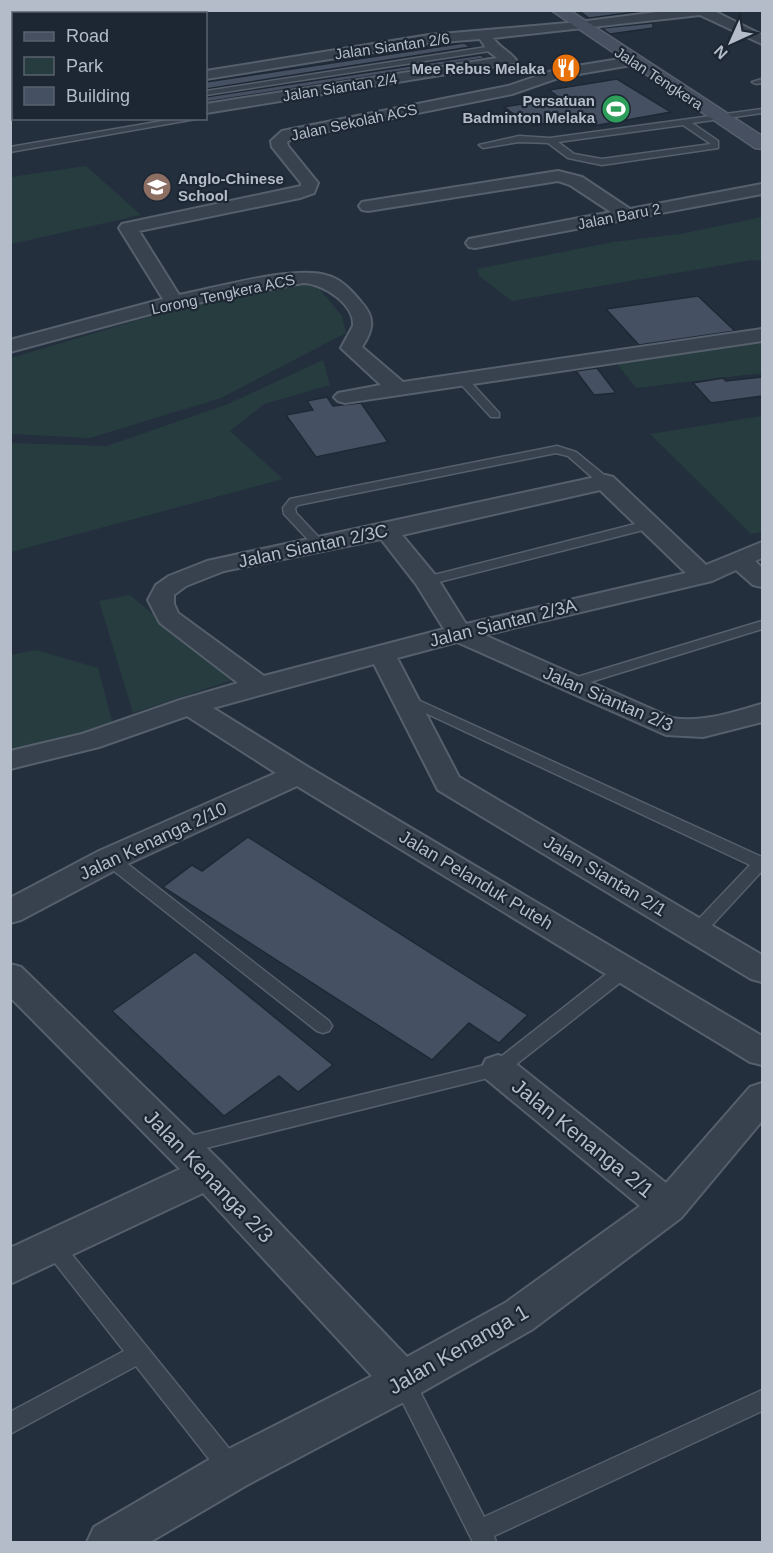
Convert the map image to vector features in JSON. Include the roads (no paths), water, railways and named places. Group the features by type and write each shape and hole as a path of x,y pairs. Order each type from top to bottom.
{"main road":[{"name":"Jalan Tengkera","path":"558,10 632,61 762,144"}],"street":[{"name":"Jalan Siantan 2/6","path":"207,74 429,39 579,26 702,11 762,40"},
{"name":"Jalan Siantan 2/4","path":"207,109 509,60 493,48 484,34"},
{"name":"Jalan Sekolah ACS","path":"174,302 128,228 300,194 308,189 310,183 280,147 279,141 288,134 512,90 558,73 632,61"},
{"path":"246,103 288,134"},
{"path":"368,206 558,176 576,181 626,214"},
{"name":"Jalan Baru 2","path":"475,243 762,189"},
{"name":"Lorong Tengkera ACS","path":"10,346 174,302 292,278 322,278 335,284 358,309 363,321 360,334 351,348 398,389"},
{"path":"345,397 762,335"},
{"path":"605,482 703,576"},
{"name":"Jalan Siantan 2/3C","path":"259,686 169,618 161,605 161,598 165,590 210,568 258,556 387,531 605,482"},
{"path":"387,531 427,582 459,633"},
{"name":"Jalan Siantan 2/3A","path":"10,760 89,741 190,706 259,686 459,633 703,576 762,549"},
{"path":"740,561 762,580"},
{"name":"Jalan Siantan 2/3","path":"459,633 666,726 685,731 705,729 762,713"},
{"path":"382,654 407,699"},
{"name":"Jalan Siantan 2/1","path":"407,699 448,783 762,970"},
{"name":"Jalan Pelanduk Puteh","path":"190,706 298,774 762,1052"},
{"name":"Jalan Kenanga 2/10","path":"10,912 110,859 298,774"},
{"name":"Jalan Kenanga 2/3","path":"10,976 182,1146 403,1381"},
{"name":"Jalan Kenanga 2/1","path":"498,1070 668,1207"},
{"name":"Jalan Kenanga 1","path":"109,1542 232,1470 403,1381 519,1316 668,1207 762,1097"},
{"path":"10,1268 208,1173"}],"lane":[{"path":"207,93 493,48"},
{"path":"291,61 326,89"},
{"path":"483,145 519,139 550,141 762,111"},
{"path":"10,150 185,120"},
{"path":"550,141 571,156 602,162 715,146 715,143 685,122"},
{"path":"462,379 495,415"},
{"path":"320,545 290,514 289,508 294,502 557,449 572,454 605,482"},
{"path":"427,582 651,524"},
{"path":"569,684 762,625"},
{"path":"407,699 761,863 697,931"},
{"path":"110,859 323,1026"},
{"path":"182,1146 498,1070 625,969"},
{"path":"54,1247 232,1470"},
{"path":"10,1424 138,1354"},
{"path":"403,1381 482,1537 762,1400"}],"place":[{"name":"Mee Rebus Melaka","path":"566,68"},
{"name":"Persatuan Badminton Melaka","path":"616,109"},
{"name":"Anglo-Chinese School","path":"157,187"}]}
